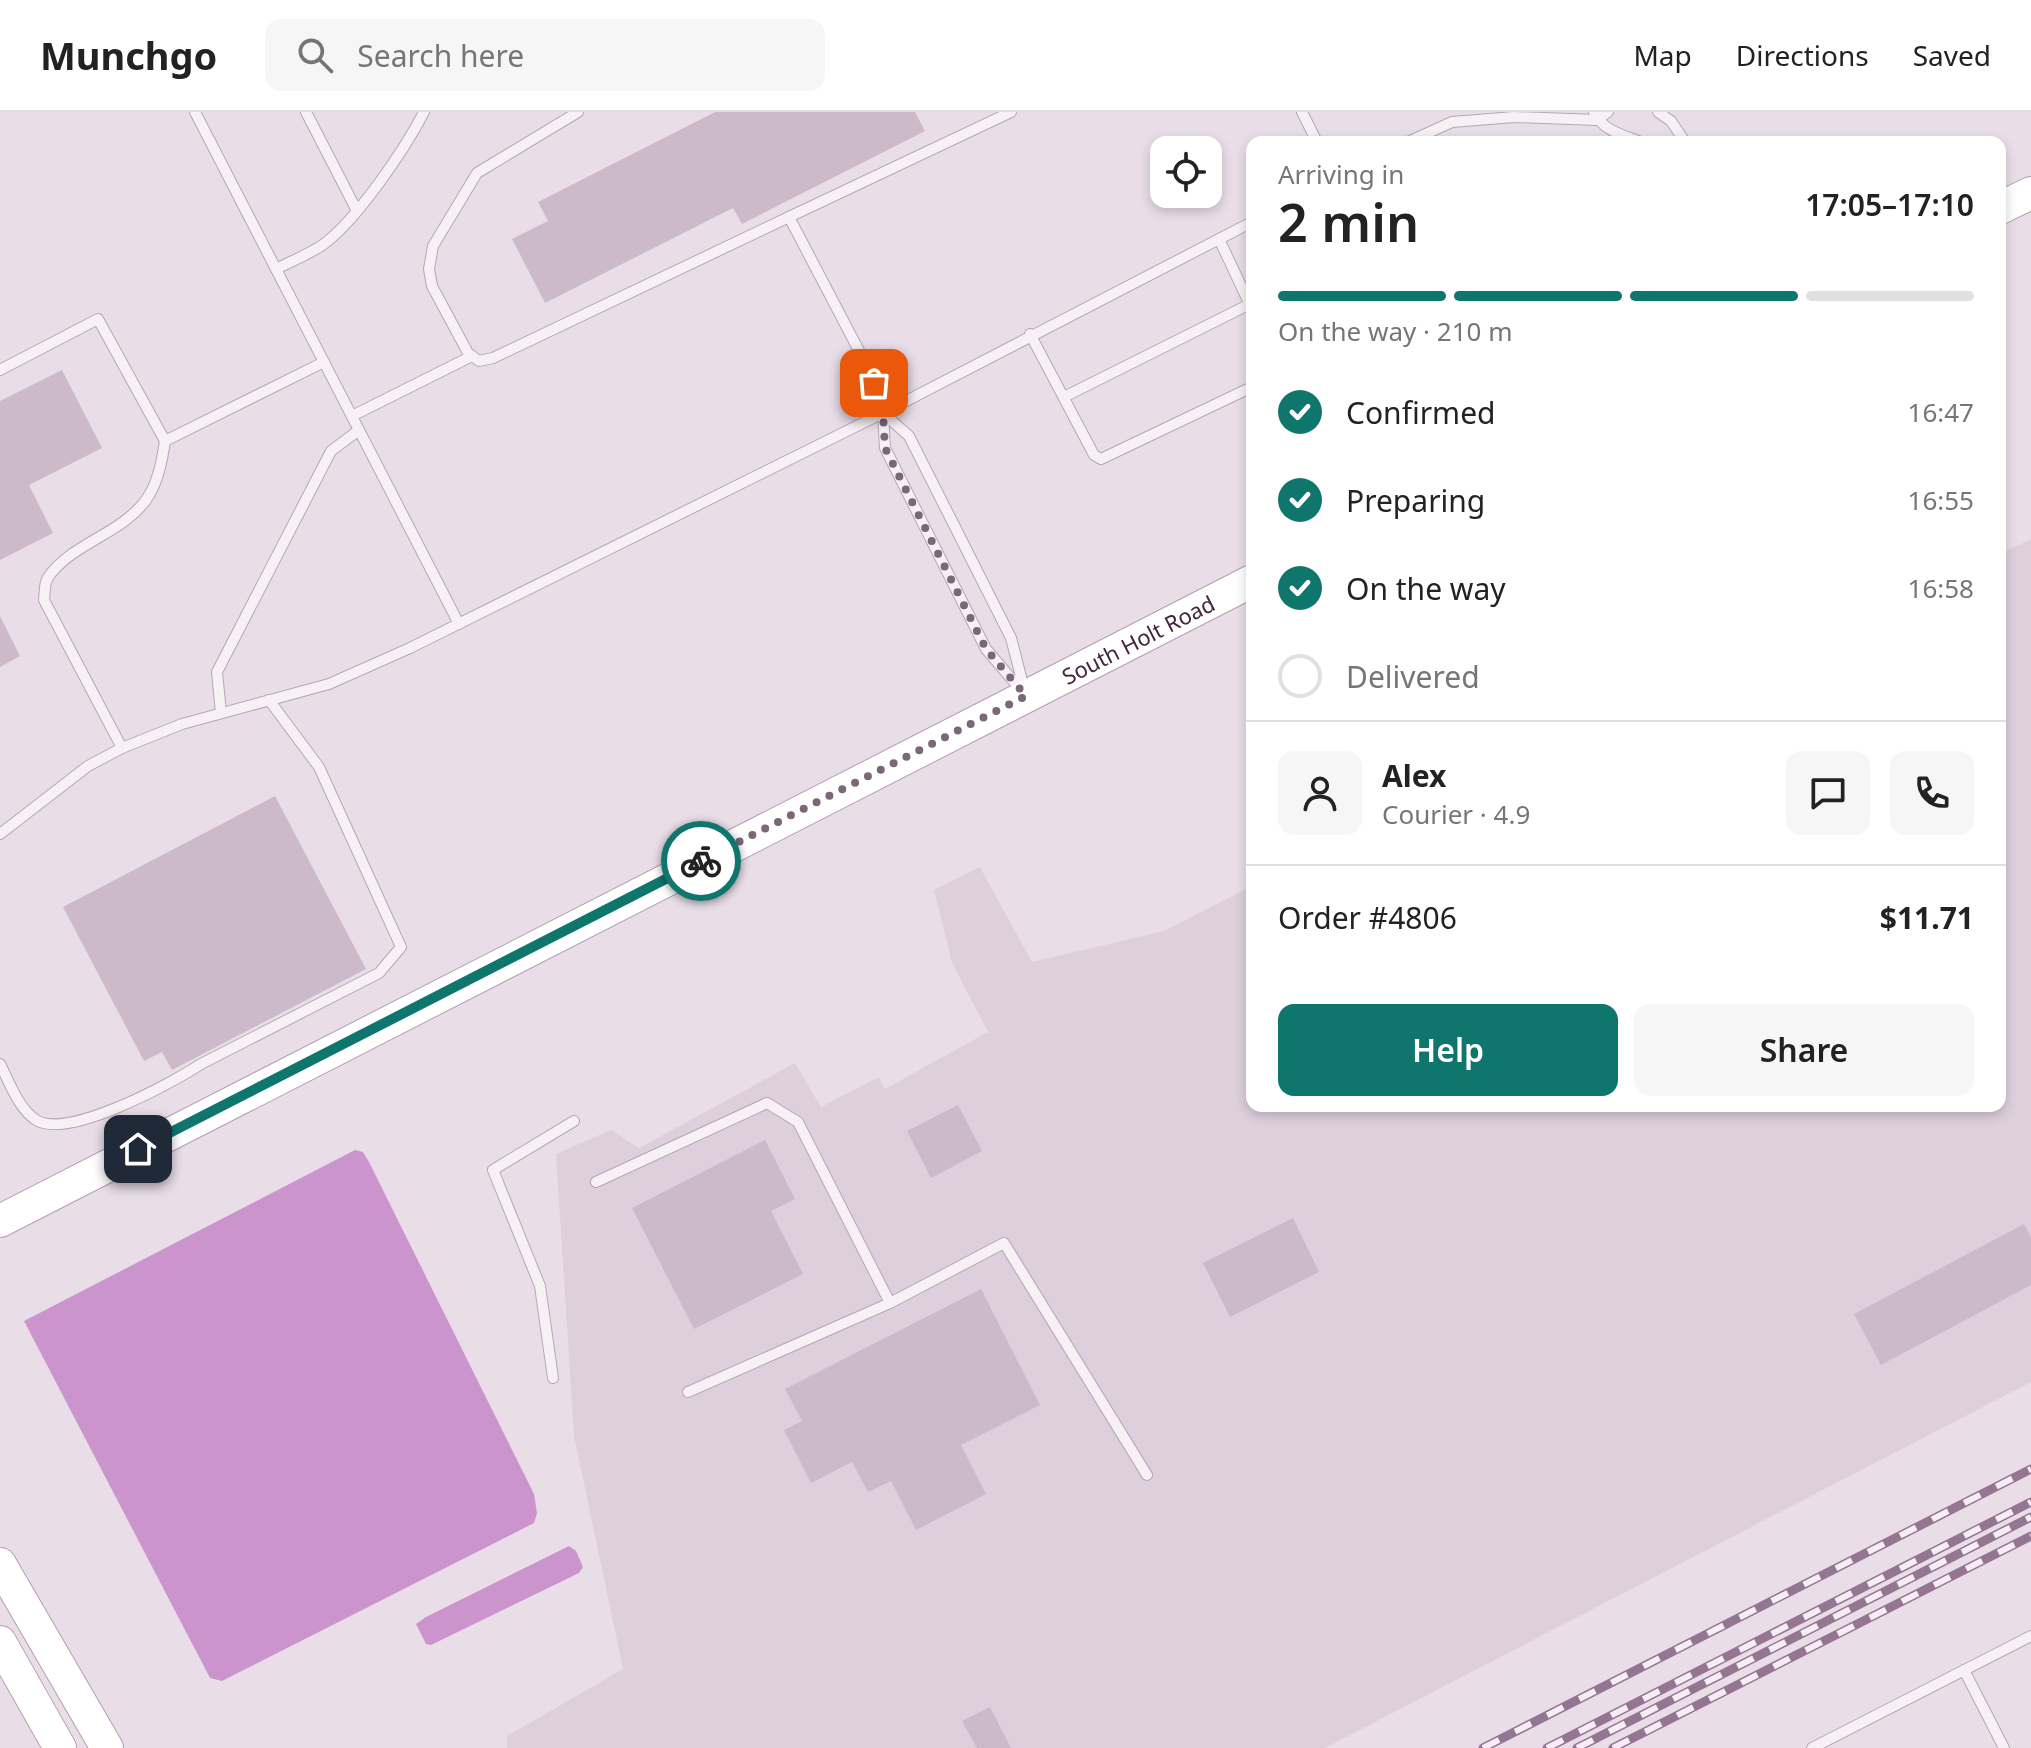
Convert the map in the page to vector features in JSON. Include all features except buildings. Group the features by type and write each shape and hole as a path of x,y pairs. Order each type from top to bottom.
{"main road":[{"path":"2006,205 2031,193"},
{"name":"South Holt Road","path":"0,1221 1246,584"},
{"path":"0,1564 107,1748"},
{"path":"0,1642 60,1748"}],"lane":[{"path":"195,112 459,624"},
{"path":"306,112 356,209"},
{"path":"276,269 322,246 409,142 424,112"},
{"path":"578,112 477,173 433,246 429,269 432,286 472,356 479,361 493,358 1011,112"},
{"path":"1302,112 1314,136"},
{"path":"1421,136 1452,122 1514,117 1596,116 1608,112"},
{"path":"1658,112 1671,121 1681,136"},
{"path":"1596,116 1619,136"},
{"path":"789,217 886,412 909,436 1011,638 1026,696"},
{"path":"0,834 88,766 122,748 182,724 329,684 459,624 886,412 1030,334 1246,225"},
{"path":"1219,239 1246,296"},
{"path":"1064,397 1246,308"},
{"path":"0,370 98,319 165,441 162,465 147,499 129,519 60,565 46,578 44,600 122,748"},
{"path":"1030,334 1094,455 1101,459 1246,390"},
{"path":"352,416 472,356"},
{"path":"165,441 324,362"},
{"path":"886,412 885,448 986,649 1026,696"},
{"path":"221,713 217,672 331,451 359,430"},
{"path":"0,1064 24,1109 39,1122 75,1123 175,1081 201,1064 379,973 401,947 319,767 269,700"},
{"path":"596,1182 767,1103 798,1122 890,1303"},
{"path":"553,1378 540,1286 493,1170 574,1121"},
{"path":"688,1392 890,1303 1004,1243 1147,1475"},
{"path":"1812,1748 2031,1636"},
{"path":"1964,1670 2004,1748"}],"shaded area":[{"path":"2031,539 2031,1382 1325,1748 507,1748 507,1736 623,1669 574,1436 556,1154 611,1130 639,1148 795,1063 821,1107 879,1077 885,1089 988,1032 952,963 934,890 980,867 1032,962 1164,931 1246,889 1246,1112 2006,1112 2006,551"},
{"path":"355,1150 363,1152 369,1162 534,1494 537,1513 534,1523 222,1681 210,1678 24,1321"},
{"path":"569,1546 576,1551 583,1567 579,1573 431,1645 426,1644 416,1624 426,1617"}],"railway":[{"path":"1483,1748 2031,1469"},
{"path":"1547,1748 2031,1502"},
{"path":"1577,1748 2031,1517"},
{"path":"1613,1748 2031,1536"}],"way so far":[{"path":"701,861 1026,696 986,649 885,448 883,413 890,410 874,383"}],"route":[{"path":"138,1149 701,861"}]}
